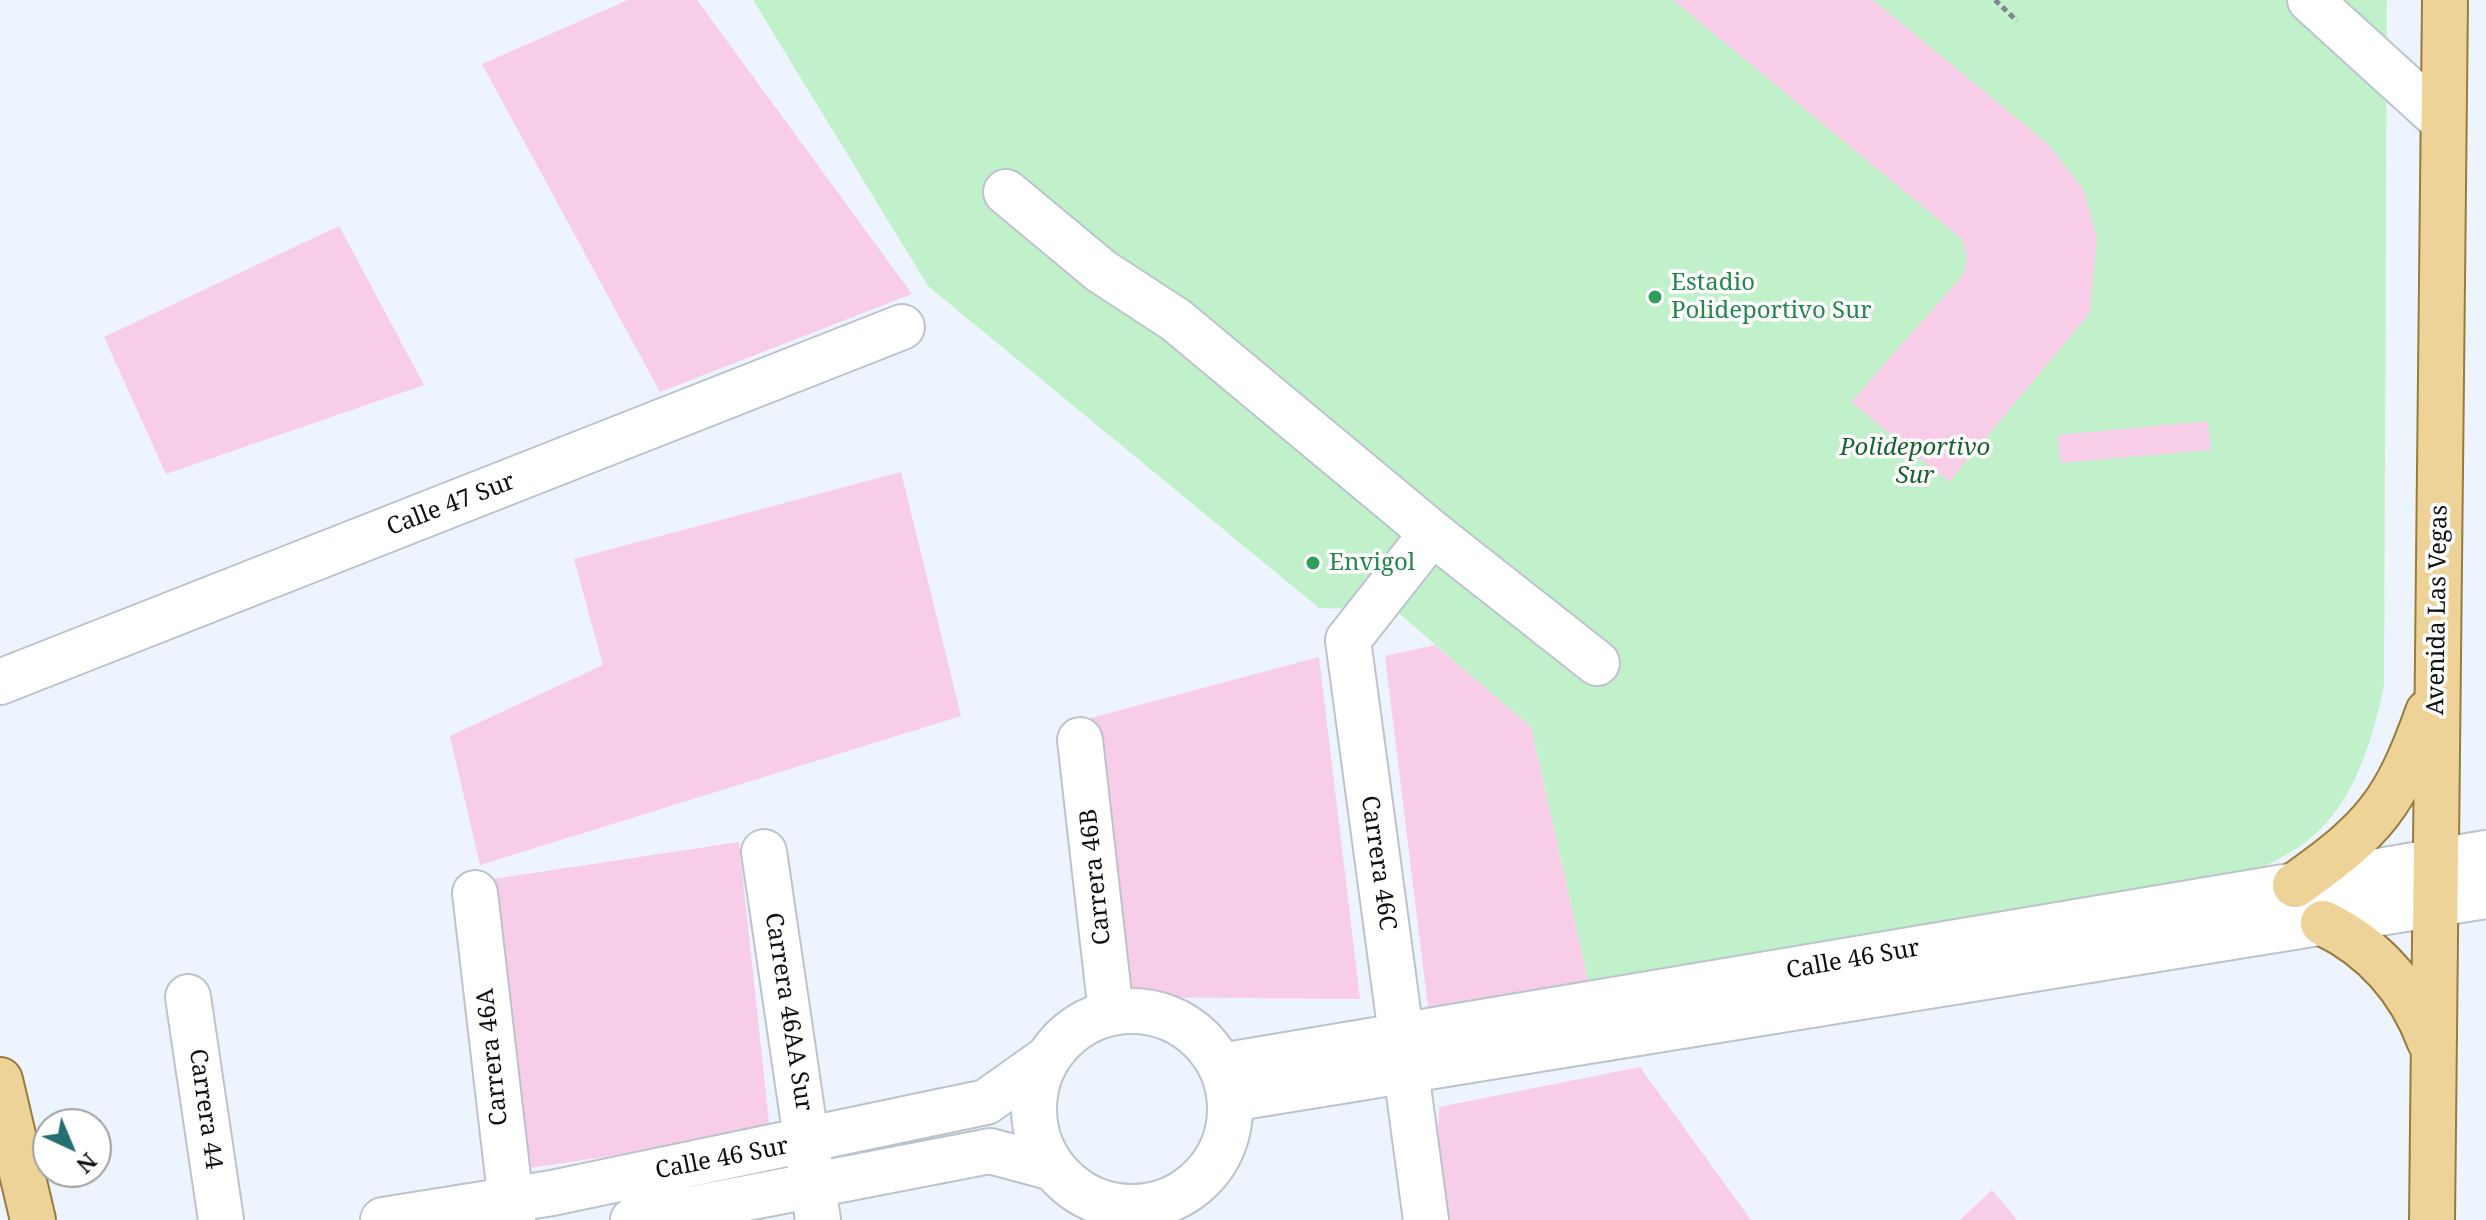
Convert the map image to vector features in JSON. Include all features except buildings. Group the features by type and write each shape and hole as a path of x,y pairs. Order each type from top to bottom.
{"main road":[{"name":"Avenida Las Vegas","path":"2432,1220 2445,0"},
{"path":"2295,885 2353,844 2375,821 2413,754 2438,684"},
{"path":"2323,923 2361,945 2402,986 2421,1018 2434,1051"},
{"path":"0,1080 33,1220"}],"street":[{"path":"2310,0 2443,121"},
{"path":"1006,192 1101,271 1176,320 1432,533 1597,663"},
{"name":"Calle 47 Sur","path":"0,682 902,327"},
{"name":"Carrera 46C","path":"1426,1220 1348,640 1432,533"},
{"name":"Carrera 46B","path":"1080,740 1111,1013"},
{"name":"Carrera 46AA Sur","path":"764,852 816,1202"},
{"name":"Calle 46 Sur","path":"1403,1053 2323,923 2435,883 2486,853"},
{"name":"Calle 46 Sur","path":"1225,1083 1403,1053 2295,885 2435,883 2486,896"},
{"name":"Carrera 46A","path":"475,893 511,1211"},
{"name":"Carrera 44","path":"188,997 221,1220"},
{"path":"1137,1011 1163,1016 1187,1027 1206,1044 1225,1083 1229,1126 1221,1151 1207,1173 1187,1190 1139,1214 1090,1198 1070,1186 1053,1168 1035,1126 1036,1091 1048,1058 1065,1038 1086,1022 1111,1013 1137,1011"},
{"name":"Calle 46 Sur","path":"383,1220 511,1211 986,1102 1048,1058"},
{"name":"Calle 46 Sur","path":"633,1220 816,1202 990,1151 1053,1168"}],"path":[{"path":"1995,0 2017,21"}],"green space":[{"name":"Polideportivo Sur","path":"753,0 2387,0 2384,686 2357,775 2333,815 2317,832 2299,847 2256,871 1590,989 1531,727 1395,610 1319,608 928,286"}],"place":[{"name":"Estadio Polideportivo Sur","path":"1655,297"},
{"name":"Envigol","path":"1313,563"}]}
